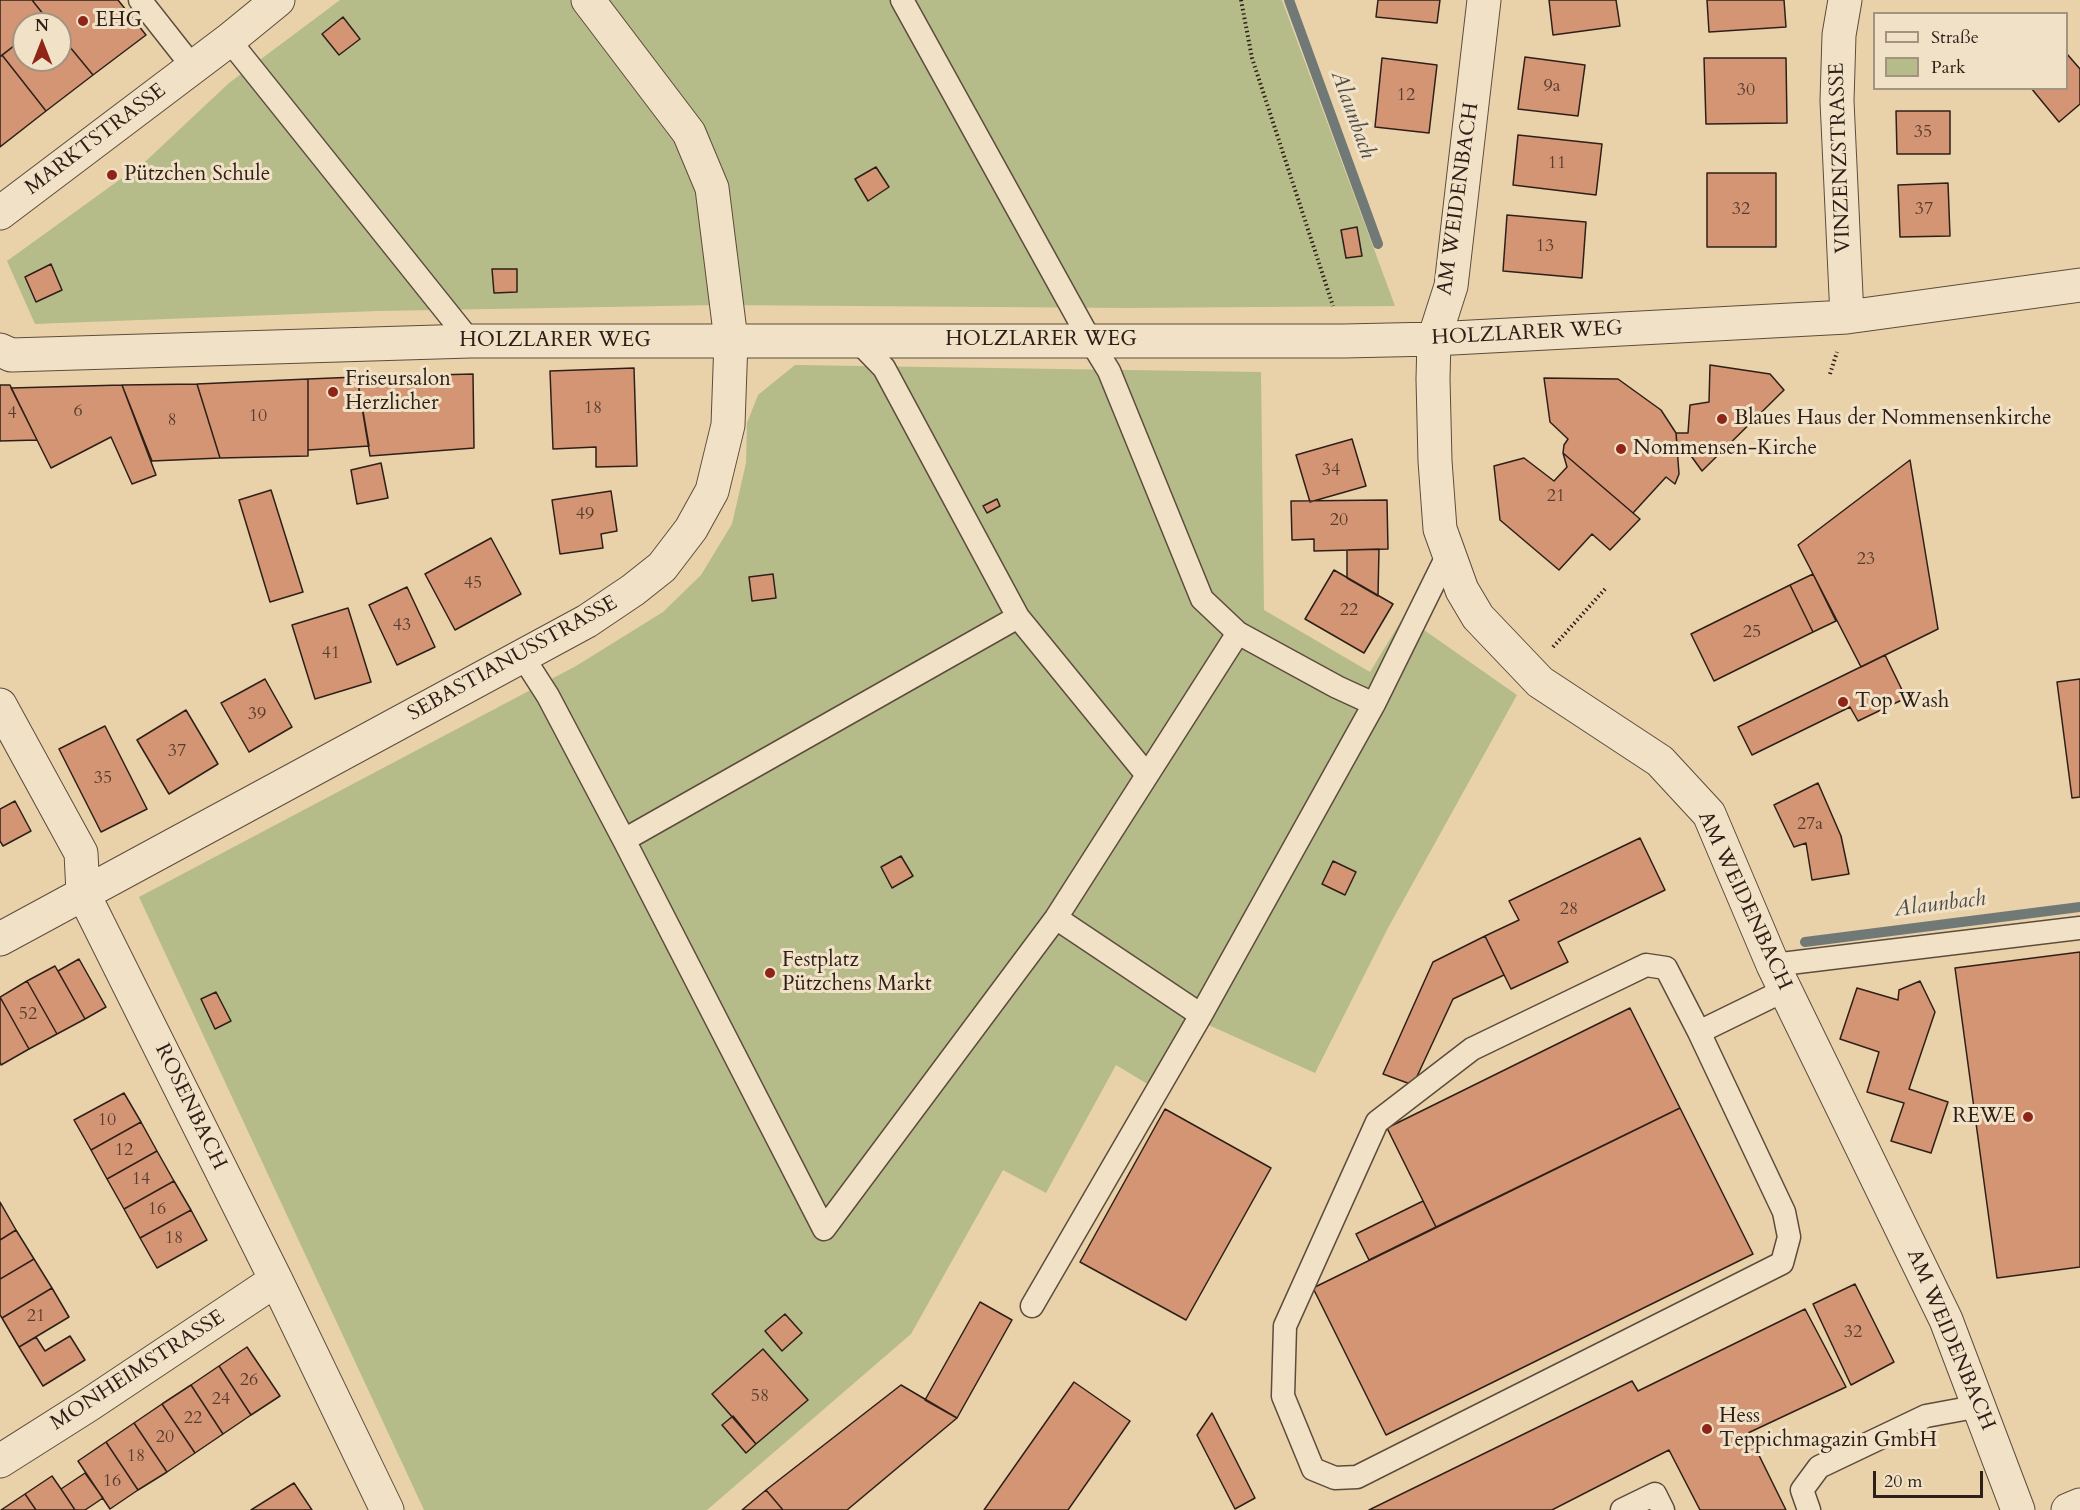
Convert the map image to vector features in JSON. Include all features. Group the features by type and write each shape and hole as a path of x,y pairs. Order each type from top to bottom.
{"street":[{"name":"MARKTSTRASSE","path":"0,213 229,40 278,0"},
{"name":"SEBASTIANUSSTRASSE","path":"0,939 587,621 662,567 690,529 712,491 728,425 731,340 712,189 689,133 588,0"},
{"name":"AM WEIDENBACH","path":"1484,0 1451,286 1434,339 1435,461 1440,529 1448,554 1461,590 1479,617 1540,682 1660,761 1709,814 1779,978 1946,1320 2018,1510"},
{"name":"VINZENZSTRASSE","path":"1845,0 1839,35 1837,101 1847,317"},
{"name":"HOLZLARER WEG","path":"0,350 11,355 470,341 1344,341 1434,339 1847,317 2080,285"},
{"name":"ROSENBACH","path":"0,705 81,853 83,893 276,1280 387,1510"},
{"name":"MONHEIMSTRASSE","path":"0,1461 276,1280"},
{"path":"2068,1510 2080,1505"}],"lane":[{"path":"140,0 192,66"},
{"path":"902,0 1089,340 1109,371 1202,599 1238,633 1337,687 1374,704"},
{"path":"229,40 470,341"},
{"path":"857,340 884,368 1018,617 1147,775"},
{"path":"1032,1306 1201,1015 1374,704 1448,554"},
{"path":"624,840 1018,617"},
{"path":"523,657 548,696 624,840 824,1229 1056,918 1238,633"},
{"path":"1056,918 1201,1015"},
{"path":"1699,1032 1779,978 2080,928"},
{"path":"1646,965 1666,968 1699,1032 1784,1212 1789,1237 1782,1263 1357,1477 1335,1478 1314,1469 1283,1396 1285,1326 1377,1122 1472,1049 1646,965"},
{"path":"1809,1510 1802,1491 1819,1467 1926,1416 1980,1406"},
{"path":"1622,1510 1655,1494 1663,1510"}],"path":[{"path":"1241,0 1252,58 1344,341"},
{"path":"1530,672 1605,589"}],"green space":[{"path":"340,0 1282,0 1395,306 1127,308 719,305 378,311 35,324 7,261 147,160 229,83"},
{"name":"Festplatz Pützchens Markt","path":"795,365 1261,372 1264,610 1370,672 1404,616 1517,695 1388,928 1315,1073 1191,1017 1154,1088 1116,1065 1046,1193 1003,1170 911,1334 707,1510 424,1510 139,897 576,666 663,612 701,575 732,524 746,463 747,423 758,395"}],"building":[{"path":"0,0 32,0 42,12 12,12 12,48 0,57"},
{"path":"32,0 118,0 146,35 93,75 72,50 72,12 42,12"},
{"path":"1378,0 1440,0 1437,23 1376,17"},
{"path":"1549,0 1616,0 1620,26 1553,35"},
{"path":"1707,0 1784,0 1786,27 1709,32"},
{"path":"343,17 360,39 339,55 322,34"},
{"path":"12,47 12,68 2,55"},
{"path":"72,50 93,75 46,111 15,72 72,72"},
{"path":"2,55 12,68 12,72 15,72 46,111 0,147 0,57"},
{"path":"2068,55 2080,69 2080,104 2059,122 2033,90 2068,90"},
{"path":"1525,57 1585,65 1578,116 1518,109"},
{"path":"1382,58 1437,65 1429,133 1375,127"},
{"path":"1704,58 1786,58 1787,123 1706,124"},
{"path":"1896,111 1950,111 1950,154 1897,154"},
{"path":"1518,135 1602,144 1596,195 1513,185"},
{"path":"876,167 889,187 868,201 855,179"},
{"path":"1707,173 1776,173 1776,247 1707,247"},
{"path":"1948,183 1950,236 1900,237 1898,185"},
{"path":"1507,215 1586,222 1582,278 1503,271"},
{"path":"1357,227 1362,256 1346,258 1341,230"},
{"path":"51,264 62,290 36,302 25,277"},
{"path":"492,269 517,269 517,292 494,293"},
{"name":"Blaues Haus der Nommensenkirche","path":"1710,365 1770,374 1784,390 1702,471 1689,453 1678,455 1676,433 1688,433 1690,405 1709,402"},
{"path":"634,368 637,466 596,467 596,447 553,449 550,371"},
{"path":"473,374 474,448 370,456 357,377"},
{"path":"357,377 369,446 308,450 308,379"},
{"name":"Nommensen-Kirche","path":"1544,378 1618,379 1661,410 1676,433 1679,474 1675,484 1666,477 1633,513 1563,453 1568,439 1550,422"},
{"path":"308,379 308,456 220,458 197,384"},
{"path":"197,384 220,458 152,461 122,385"},
{"path":"0,385 10,385 37,440 0,441"},
{"path":"122,385 156,475 132,484 111,437 51,468 11,388"},
{"path":"1352,439 1366,486 1310,502 1296,455"},
{"path":"1563,453 1640,519 1610,550 1592,534 1559,570 1500,520 1494,466 1524,458 1554,481 1567,467"},
{"path":"1910,460 1938,629 1861,667 1798,545"},
{"path":"381,463 388,498 357,504 351,470"},
{"path":"271,490 303,592 270,602 239,500"},
{"path":"611,491 617,531 601,534 603,548 560,554 552,500"},
{"path":"997,499 1000,506 987,513 983,506"},
{"path":"1387,500 1388,549 1314,551 1314,539 1292,540 1291,501"},
{"path":"491,538 521,594 455,630 425,574"},
{"path":"1379,549 1378,596 1347,578 1347,550"},
{"path":"1334,570 1393,604 1364,653 1305,619"},
{"path":"773,574 776,598 752,601 749,577"},
{"path":"1813,574 1836,621 1813,632 1790,585"},
{"path":"1790,585 1813,632 1714,681 1691,634"},
{"path":"407,587 435,647 397,665 369,605"},
{"path":"348,608 371,682 315,699 292,625"},
{"name":"Top Wash","path":"1885,655 1906,698 1858,721 1850,707 1752,755 1738,727"},
{"path":"265,679 292,727 249,752 221,703"},
{"path":"2080,679 2080,797 2072,798 2057,682"},
{"path":"186,710 218,764 169,794 137,740"},
{"path":"105,726 147,809 101,832 59,749"},
{"path":"1818,783 1841,836 1849,874 1812,880 1806,843 1794,847 1774,805"},
{"path":"15,801 31,831 3,846 0,841 0,809"},
{"path":"1640,838 1665,890 1558,942 1568,962 1511,989 1485,936 1519,920 1509,901"},
{"path":"901,856 913,876 892,888 881,867"},
{"path":"1333,861 1356,872 1345,895 1322,884"},
{"path":"1485,936 1504,975 1453,999 1413,1085 1383,1074 1433,962"},
{"name":"REWE","path":"2080,952 2080,1267 1997,1278 1955,968"},
{"path":"79,959 106,1007 85,1019 58,971"},
{"path":"55,966 85,1019 57,1034 27,981"},
{"path":"27,981 57,1034 29,1049 0,997"},
{"path":"1920,981 1935,1012 1909,1089 1948,1102 1931,1153 1891,1141 1904,1103 1867,1092 1879,1052 1840,1039 1857,988 1898,1000 1899,990"},
{"path":"216,992 231,1021 215,1029 201,999"},
{"path":"0,997 29,1049 1,1065 0,1062"},
{"path":"1630,1008 1680,1108 1436,1227 1387,1128"},
{"path":"124,1093 141,1122 91,1150 74,1120"},
{"path":"1680,1108 1753,1254 1386,1435 1313,1288"},
{"path":"1165,1109 1271,1168 1186,1320 1080,1262"},
{"path":"141,1122 157,1151 107,1179 91,1150"},
{"path":"157,1151 174,1181 124,1209 107,1179"},
{"path":"174,1181 191,1210 140,1238 124,1209"},
{"path":"1423,1201 1436,1227 1369,1260 1356,1234"},
{"path":"0,1202 16,1230 0,1240"},
{"path":"191,1210 207,1240 157,1268 140,1238"},
{"path":"16,1230 34,1259 0,1279 0,1240"},
{"path":"34,1259 52,1288 2,1318 0,1315 0,1279"},
{"path":"1855,1284 1894,1362 1851,1385 1813,1304"},
{"path":"52,1288 69,1317 19,1347 2,1318"},
{"path":"980,1302 1012,1320 957,1418 925,1400"},
{"path":"1805,1309 1846,1387 1748,1433 1786,1510 1700,1510 1669,1450 1552,1510 1369,1510 1632,1381 1638,1391"},
{"path":"785,1314 802,1333 782,1351 765,1331"},
{"path":"70,1336 85,1360 43,1386 19,1347 36,1337 45,1351"},
{"path":"247,1347 280,1396 251,1415 219,1366"},
{"path":"763,1349 808,1400 756,1444 712,1394"},
{"path":"219,1366 251,1415 223,1434 191,1385"},
{"path":"1074,1382 1130,1421 1068,1510 984,1510"},
{"path":"191,1385 223,1434 195,1453 162,1404"},
{"path":"901,1385 957,1418 847,1510 783,1510 766,1490"},
{"path":"162,1404 195,1453 167,1472 134,1423"},
{"path":"1212,1413 1255,1498 1235,1509 1197,1435"},
{"path":"733,1416 756,1444 746,1453 722,1425"},
{"path":"134,1423 167,1472 138,1490 106,1442"},
{"path":"106,1442 138,1490 110,1509 78,1461"},
{"path":"85,1473 103,1498 85,1510 75,1510 61,1489"},
{"path":"52,1476 75,1510 36,1510 25,1494"},
{"path":"294,1483 312,1510 251,1510"},
{"path":"766,1490 783,1510 742,1510"},
{"path":"25,1494 36,1510 1,1510"}],"waterway":[{"name":"Alaunbach","path":"1289,0 1378,244"},
{"name":"Alaunbach","path":"1805,942 2080,907"}],"place":[{"name":"EHG","path":"83,21"},
{"name":"Pützchen Schule","path":"112,175"},
{"name":"Friseursalon Herzlicher","path":"333,392"},
{"name":"Blaues Haus der Nommensenkirche","path":"1722,419"},
{"name":"Nommensen-Kirche","path":"1621,449"},
{"name":"Top Wash","path":"1843,702"},
{"name":"Festplatz Pützchens Markt","path":"770,973"},
{"name":"REWE","path":"2028,1117"},
{"name":"Hess Teppichmagazin GmbH","path":"1707,1429"}]}
